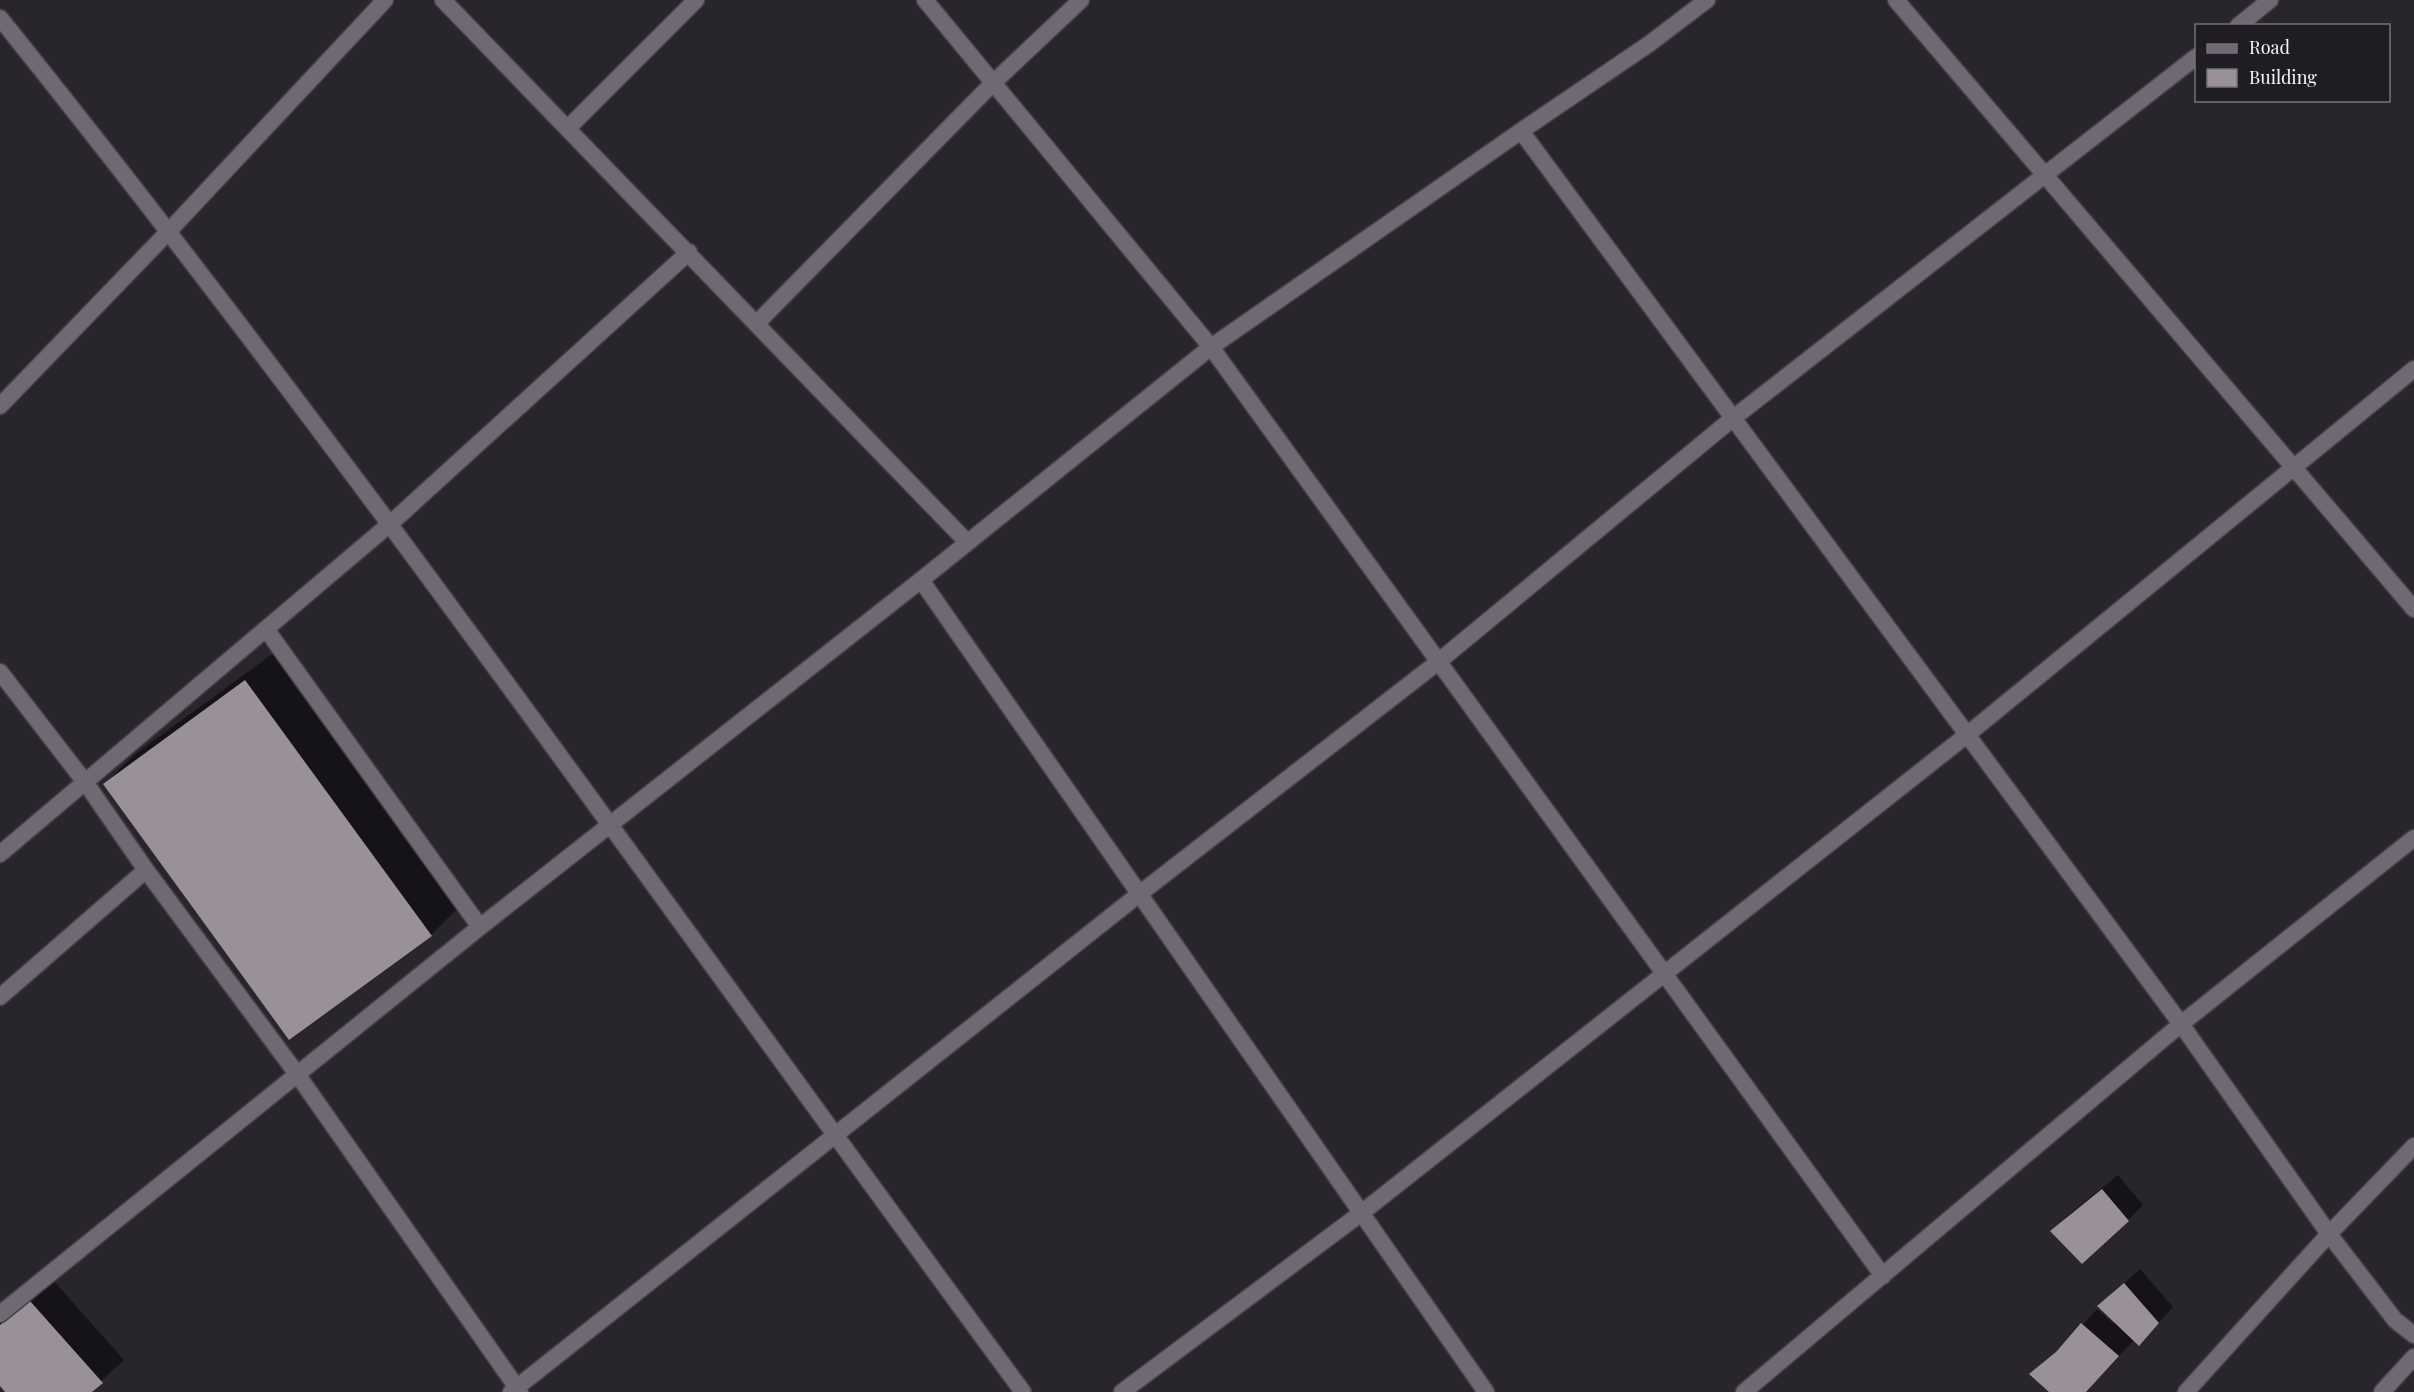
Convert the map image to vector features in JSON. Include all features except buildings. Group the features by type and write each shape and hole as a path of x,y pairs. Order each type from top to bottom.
{"street":[{"path":"0,406 169,231 385,0"},
{"path":"443,0 967,542"},
{"path":"568,128 696,0"},
{"path":"925,0 1211,347 1883,1276"},
{"path":"756,324 993,83 1081,0"},
{"path":"0,1314 480,927 921,580 1211,347 1649,44 1707,0"},
{"path":"1896,0 2414,609"},
{"path":"2240,24 2270,0"},
{"path":"0,18 169,231 391,523 1023,1392"},
{"path":"0,672 85,782 146,870 297,1074 516,1390 1138,895 1438,662 1732,419 2195,58"},
{"path":"1521,131 2181,1024 2329,1234 2395,1320 2414,1335"},
{"path":"0,854 391,523 689,252"},
{"path":"1122,1392 1360,1214 1968,734 2414,369"},
{"path":"921,580 1486,1392"},
{"path":"266,629 480,927"},
{"path":"1744,1392 2181,1024 2414,838"},
{"path":"0,997 146,870"},
{"path":"2186,1392 2329,1234 2414,1146"},
{"path":"2382,1392 2414,1357"}]}
